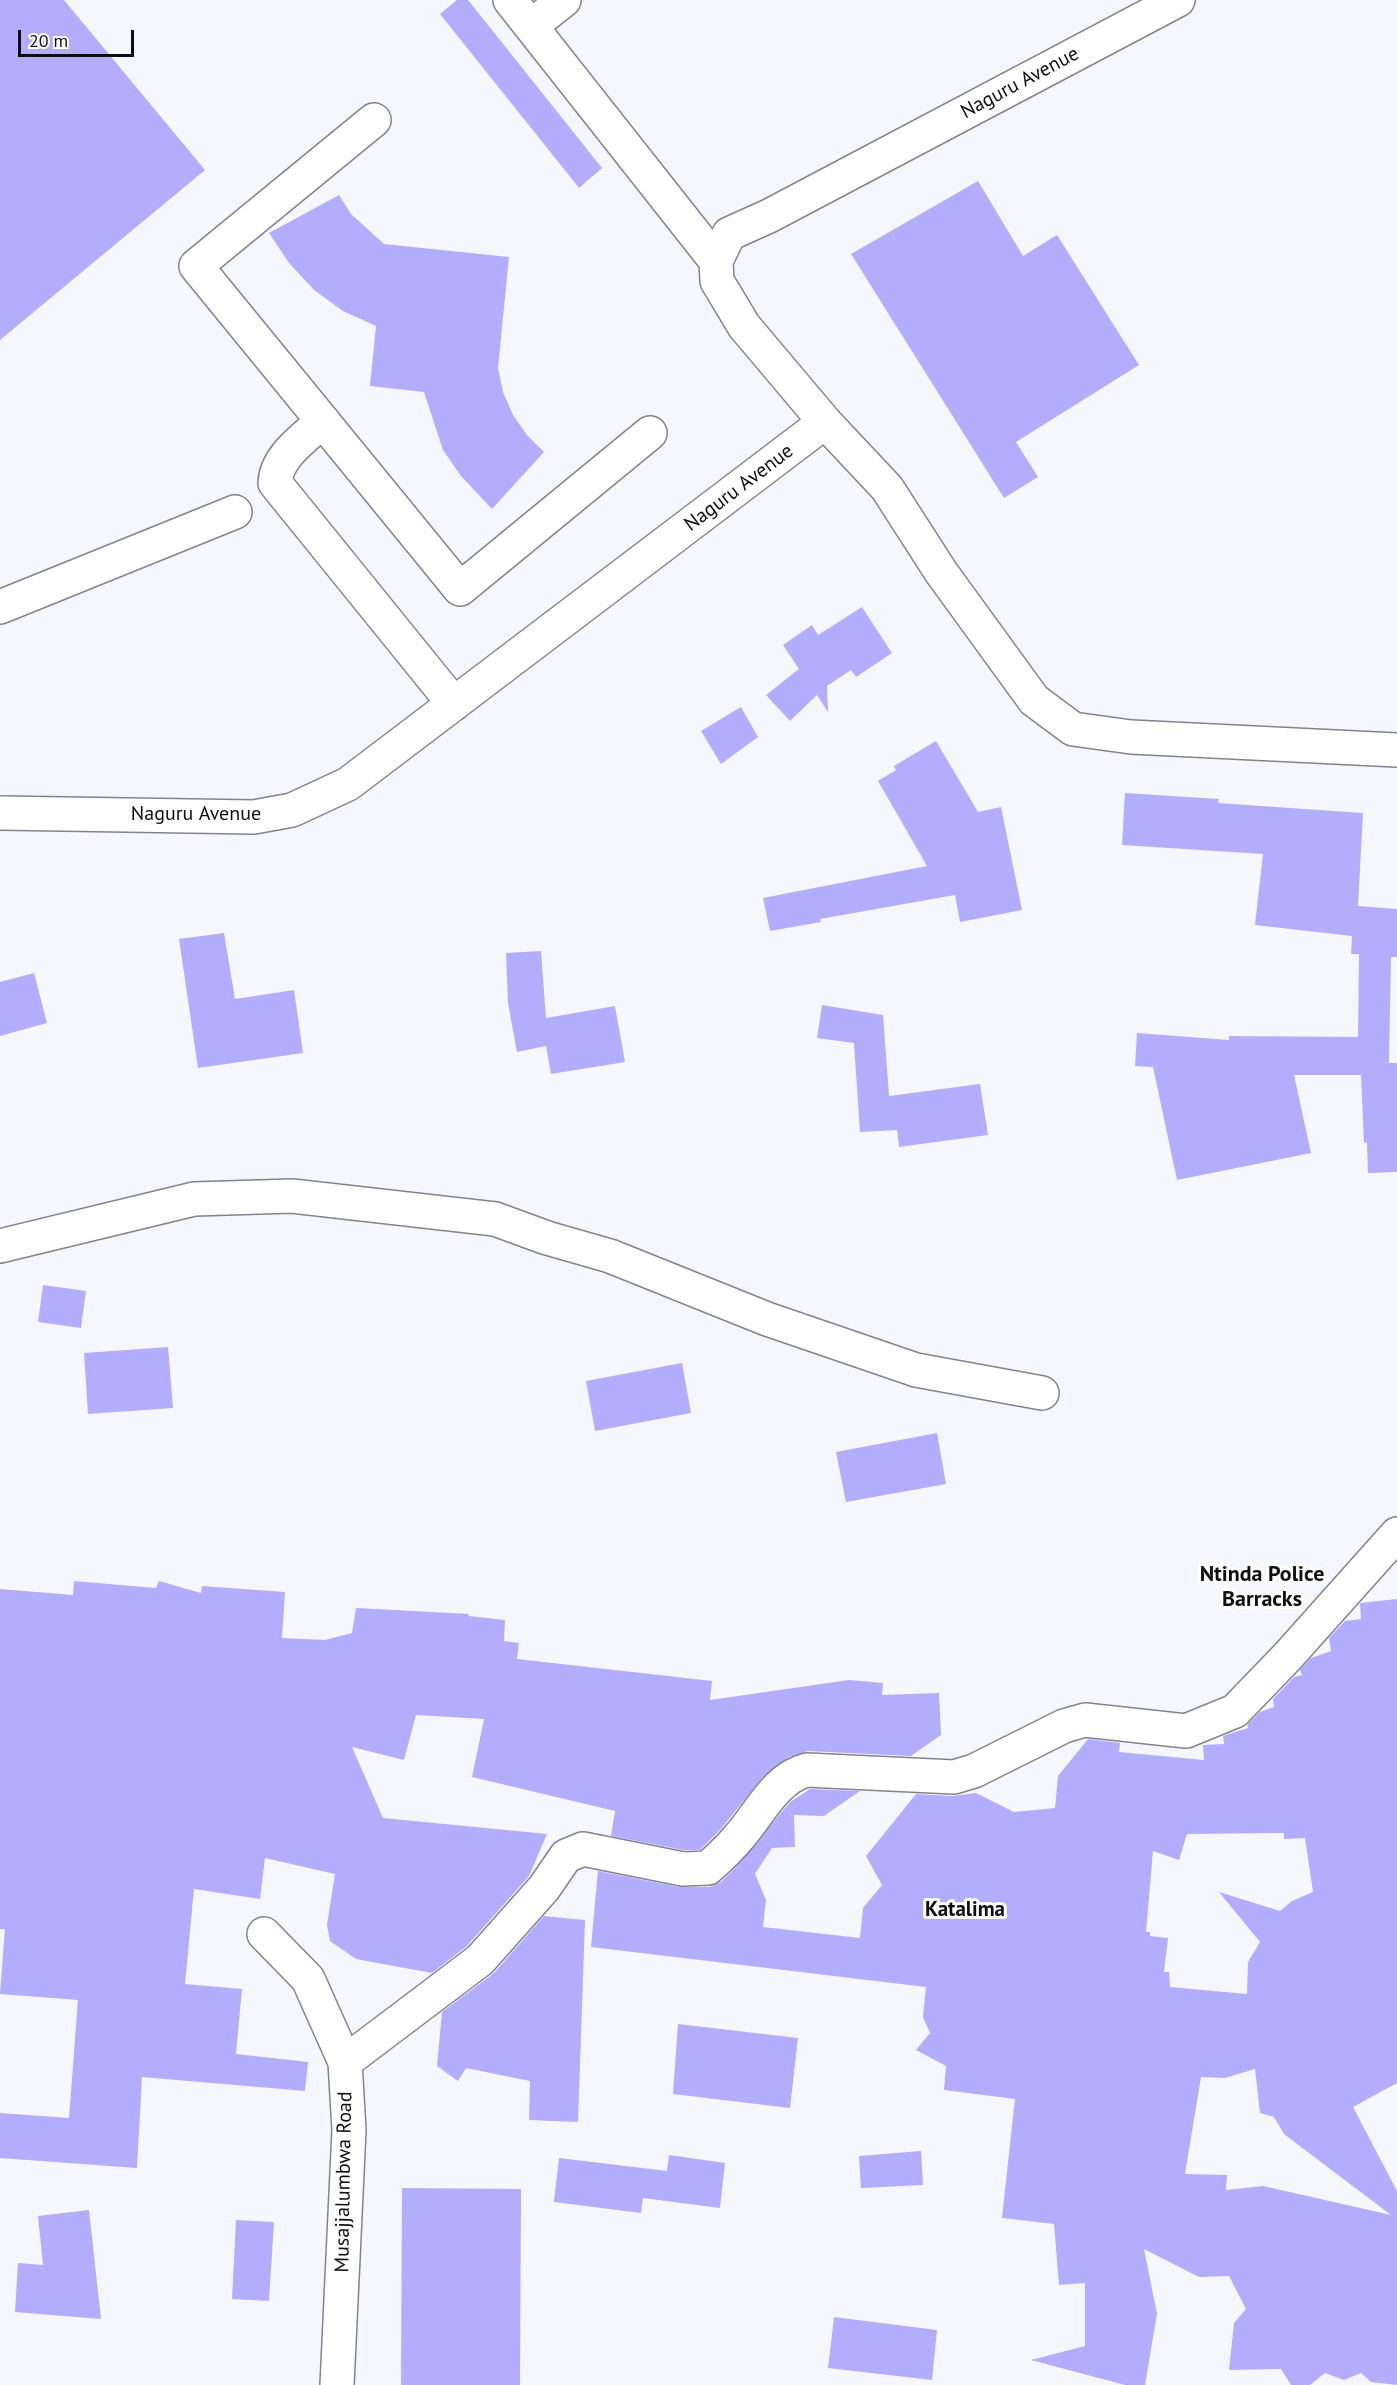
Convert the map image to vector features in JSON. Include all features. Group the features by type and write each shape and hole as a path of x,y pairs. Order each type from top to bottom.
{"street":[{"path":"510,0 716,261 717,281 744,326 825,422 887,488 941,572 1034,700 1073,729 1131,737 1397,750"},
{"path":"531,26 564,0"},
{"name":"Naguru Avenue","path":"716,261 729,234 769,216 1167,3"},
{"path":"374,120 196,266 460,589 650,433"},
{"path":"322,421 286,456 276,472 275,483 454,704"},
{"name":"Naguru Avenue","path":"0,813 254,818 292,810 348,784 825,422"},
{"path":"0,607 235,512"},
{"path":"0,1246 194,1199 292,1196 495,1219 547,1238 610,1256 766,1319 915,1370 1042,1393"},
{"path":"345,2062 480,1960 544,1888 566,1856 583,1850 683,1869 708,1868 737,1840 783,1782 794,1773 807,1770 954,1777 974,1771 1019,1746 1064,1726 1084,1720 1186,1731 1235,1711 1288,1656 1397,1534"},
{"name":"Musajjalumbwa Road","path":"264,1934 308,1979 345,2062 349,2130 337,2385"}],"building":[{"path":"0,0 64,0 205,170 0,340"},
{"path":"457,0 468,0 602,168 579,188 440,14"},
{"path":"978,181 1023,256 1057,235 1139,365 1016,442 1038,477 1004,498 851,254"},
{"path":"339,195 351,214 384,244 509,257 498,368 503,392 513,415 527,435 544,452 492,509 461,476 443,450 424,392 370,386 376,326 343,311 314,290 289,263 269,233"},
{"path":"862,607 892,653 856,677 851,670 827,686 828,712 817,695 790,721 766,695 799,669 783,645 812,625 818,635"},
{"path":"741,707 758,737 721,764 701,731"},
{"path":"936,741 978,812 1001,807 1022,910 960,922 955,895 820,919 821,922 770,931 763,898 927,866 878,781 896,770 894,766"},
{"path":"1125,793 1219,799 1218,803 1363,813 1358,906 1397,909 1397,957 1391,957 1389,1063 1397,1063 1397,1172 1368,1173 1367,1142 1364,1143 1361,1075 1294,1075 1311,1153 1177,1180 1153,1067 1135,1066 1137,1033 1229,1040 1229,1036 1358,1037 1359,954 1351,954 1352,936 1255,925 1263,854 1122,845"},
{"path":"224,933 235,999 294,990 303,1053 198,1068 179,939"},
{"path":"541,951 546,1018 615,1006 625,1062 551,1074 546,1046 517,1052 508,1003 506,953"},
{"path":"34,973 47,1023 0,1036 0,982"},
{"path":"822,1005 883,1015 889,1096 980,1084 988,1135 899,1147 897,1130 860,1132 854,1043 817,1038"},
{"path":"43,1285 86,1291 81,1328 38,1322"},
{"path":"168,1347 173,1408 88,1414 84,1353"},
{"path":"682,1363 691,1413 595,1431 586,1381"},
{"path":"937,1433 946,1484 846,1502 836,1452"},
{"path":"74,1581 156,1588 159,1581 201,1593 202,1586 285,1592 282,1638 325,1640 352,1633 356,1608 469,1614 468,1616 505,1620 504,1641 519,1643 517,1659 712,1681 710,1700 849,1680 883,1683 882,1695 939,1693 941,1735 911,1756 808,1751 789,1757 763,1777 720,1830 700,1850 684,1850 611,1836 615,1811 472,1777 484,1719 416,1715 404,1760 352,1747 383,1818 547,1834 529,1876 467,1946 432,1973 356,1959 330,1941 327,1925 335,1874 265,1858 260,1899 194,1889 185,1984 242,1989 236,2054 308,2062 305,2091 142,2077 137,2168 0,2158 0,2113 69,2118 78,2000 0,1994 5,1929 0,1929 0,1589 73,1595"},
{"path":"1397,1599 1397,2083 1353,2107 1397,2191 1397,2385 1371,2382 1361,2373 1344,2380 1325,2373 1310,2385 1291,2385 1281,2369 1229,2370 1234,2323 1246,2309 1229,2276 1199,2277 1144,2249 1157,2314 1145,2385 1125,2385 1031,2360 1085,2346 1085,2283 1059,2285 1054,2224 1002,2218 1015,2099 944,2090 946,2066 916,2050 930,2033 923,2017 926,1987 591,1947 598,1871 679,1887 710,1887 721,1882 736,1867 790,1802 810,1789 860,1791 824,1816 794,1815 795,1847 772,1848 755,1874 766,1900 763,1927 860,1938 863,1908 882,1885 866,1856 916,1794 953,1796 976,1793 1014,1812 1055,1808 1058,1776 1088,1739 1120,1743 1119,1752 1204,1760 1203,1745 1224,1744 1223,1736 1248,1728 1247,1725 1260,1712 1274,1707 1273,1699 1294,1677 1302,1675 1300,1670 1311,1658 1331,1651 1329,1638 1345,1621 1361,1619 1360,1603","holes":["1284,1833 1284,1839 1305,1838 1313,1892 1292,1901 1280,1911 1219,1892 1260,1942 1248,1962 1247,1994 1170,1987 1169,1972 1164,1972 1168,1938 1150,1936 1150,1932 1146,1932 1153,1851 1179,1860 1187,1834","1255,2069 1260,2113 1274,2117 1284,2134 1391,2215 1263,2186 1226,2190 1227,2175 1185,2174 1201,2077 1225,2078"]},
{"path":"544,1916 585,1920 578,2122 529,2120 530,2081 466,2068 458,2081 437,2066 442,2012 494,1973"},
{"path":"678,2024 798,2038 790,2108 673,2094"},
{"path":"921,2151 923,2185 861,2188 859,2156"},
{"path":"669,2155 725,2163 720,2208 643,2198 641,2213 554,2202 559,2158 667,2171"},
{"path":"402,2188 521,2189 520,2385 401,2385"},
{"path":"89,2210 101,2319 15,2312 18,2263 43,2265 38,2216"},
{"path":"236,2220 274,2222 269,2301 232,2299"},
{"path":"834,2317 937,2330 932,2380 828,2368"}],"district":[{"name":"Ntinda Police Barracks","path":"1262,1588"},
{"name":"Katalima","path":"965,1910"}]}
